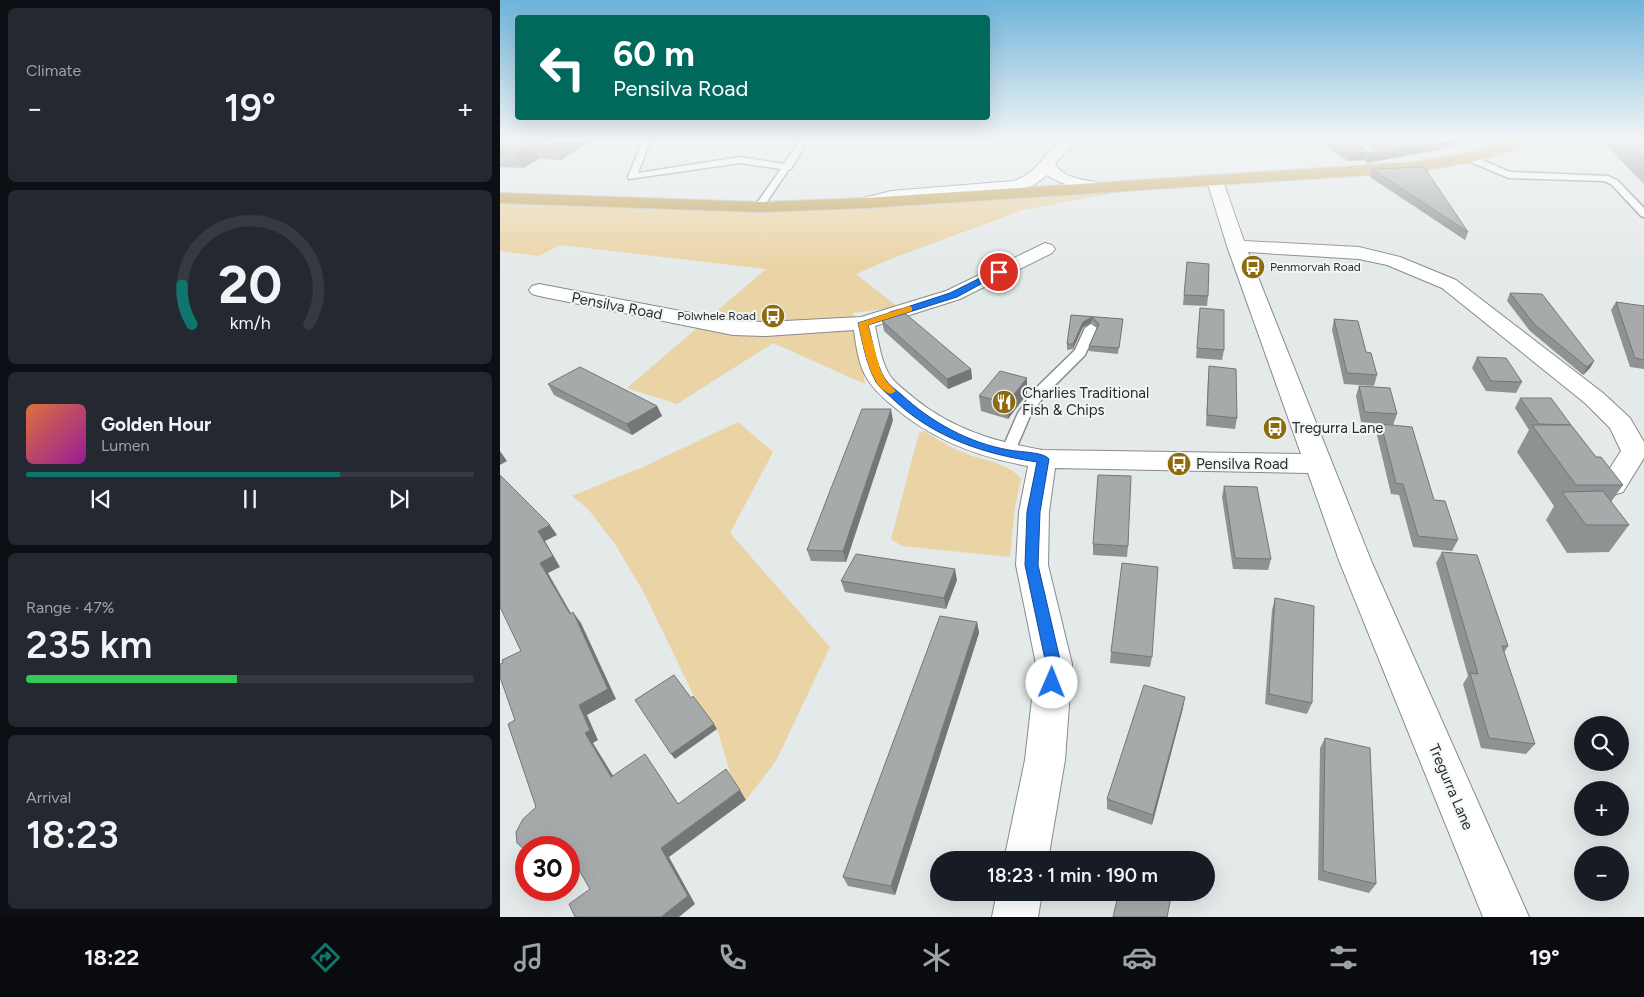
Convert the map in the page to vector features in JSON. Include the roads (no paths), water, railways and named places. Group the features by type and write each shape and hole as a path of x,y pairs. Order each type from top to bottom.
{"highway":[{"path":"500,198 759,207 866,203 1214,182"}],"street":[{"path":"866,203 891,196 1013,186 1028,182"},
{"path":"1047,182 1049,191"},
{"path":"1079,182 1102,188"},
{"name":"Tregurra Lane","path":"1214,182 1236,246 1356,564 1506,917"},
{"path":"1236,246 1323,249 1359,253 1393,261 1449,284 1480,306 1594,398 1622,424 1635,451 1613,485"},
{"path":"1045,249 954,295 863,323 875,369 882,383 927,421 956,437 1006,454 1044,459 1318,464"},
{"name":"Pensilva Road","path":"539,290 733,328 766,329 863,323"},
{"path":"1028,851 1045,760 1054,664 1032,565 1034,512 1044,459"},
{"path":"1015,917 1018,901"}],"lane":[{"path":"759,207 777,182"},
{"path":"1614,182 1644,214"},
{"path":"1006,454 1022,416 1039,393 1082,352 1091,328"}],"place":[{"name":"Penmorvah Road","path":"1253,267"},
{"name":"Polwhele Road","path":"773,316"},
{"name":"Charlies Traditional Fish & Chips","path":"1004,402"},
{"name":"Tregurra Lane","path":"1275,428"},
{"name":"Pensilva Road","path":"1179,464"}]}
